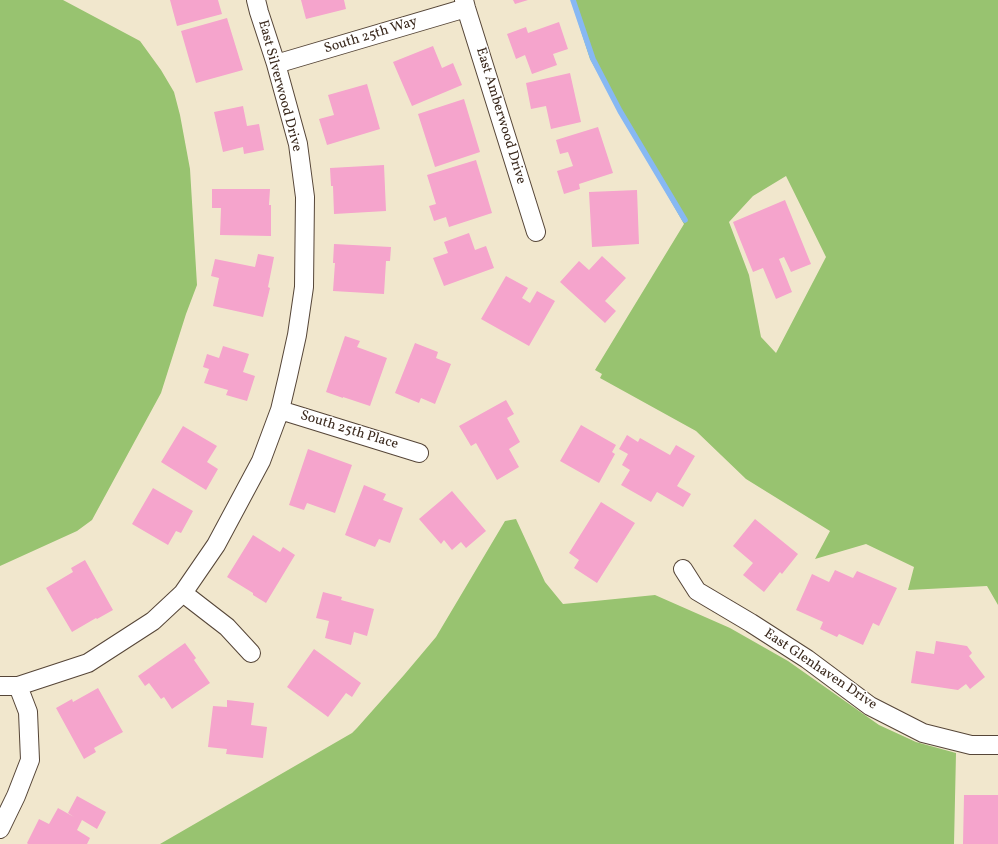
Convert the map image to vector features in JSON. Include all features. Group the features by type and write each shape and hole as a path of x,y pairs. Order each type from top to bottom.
{"street":[{"name":"East Silverwood Drive","path":"0,686 18,686 88,663 153,621 183,593 216,545 261,461 280,410 296,335 304,287 305,197 298,144 276,64 256,0"},
{"name":"South 25th Way","path":"276,64 465,4"},
{"name":"East Amberwood Drive","path":"465,4 536,232"},
{"name":"South 25th Place","path":"280,410 419,453"},
{"name":"East Glenhaven Drive","path":"683,569 697,591 807,659 870,706 923,732 971,744 998,745"},
{"path":"183,593 227,628 251,653"},
{"path":"0,829 16,796 30,760 28,712 18,686"}],"green space":[{"path":"0,0 63,0 140,41 161,70 174,92 190,169 197,285 186,314 161,393 92,520 77,531 0,566"},
{"path":"571,0 998,0 998,605 987,586 908,590 914,567 866,544 815,559 830,531 746,479 696,431 600,378 602,374 595,370 684,224 590,59","holes":["786,176 826,257 776,353 761,337 749,275 729,222 753,196"]},
{"path":"516,519 545,582 563,604 655,595 730,628 788,661 879,725 916,742 956,753 954,844 160,844 352,733 436,637 505,521"}],"building":[{"path":"170,0 218,0 222,14 177,26"},
{"path":"301,0 344,0 346,9 306,19"},
{"path":"513,0 528,0 515,4"},
{"path":"227,18 243,70 196,83 181,31"},
{"path":"559,22 568,49 553,54 557,65 532,74 525,55 516,59 507,34 526,27 528,33"},
{"path":"433,46 442,68 453,63 462,85 412,106 393,62"},
{"path":"570,73 581,122 551,129 546,106 531,109 526,83"},
{"path":"367,84 380,129 327,145 319,119 334,115 328,95"},
{"path":"464,99 480,152 435,167 418,114"},
{"path":"243,106 247,126 259,124 264,150 244,154 243,147 223,152 214,112"},
{"path":"598,127 613,173 579,184 580,189 564,194 557,171 573,166 568,152 560,154 556,140"},
{"path":"476,160 492,213 449,227 446,217 434,221 429,206 436,204 427,175"},
{"path":"384,165 386,211 334,214 333,186 331,186 330,168"},
{"path":"212,189 270,189 269,205 271,205 271,236 220,235 221,208 212,208"},
{"path":"637,190 639,244 592,247 589,192"},
{"path":"785,200 811,264 791,272 784,257 779,259 792,292 776,299 763,268 753,272 733,222"},
{"path":"469,233 475,250 486,246 494,268 444,286 433,258 448,253 444,242"},
{"path":"334,244 391,247 390,261 386,261 384,294 333,291 335,263 333,263"},
{"path":"258,254 274,257 268,287 270,288 263,317 213,306 219,278 211,276 215,259 255,267"},
{"path":"602,256 626,278 605,301 616,311 605,323 560,282 579,261 589,270"},
{"path":"506,276 528,288 522,298 530,303 537,291 555,301 529,346 481,319"},
{"path":"345,336 360,341 357,347 387,358 370,406 326,392"},
{"path":"415,343 438,352 436,358 451,364 435,404 421,398 419,403 395,393"},
{"path":"223,346 249,354 243,372 255,376 247,401 226,395 228,390 204,383 209,369 203,367 207,354 219,358"},
{"path":"506,400 514,414 507,418 520,442 509,449 519,467 497,480 476,443 471,446 459,426"},
{"path":"581,425 616,445 612,452 615,454 599,483 560,461"},
{"path":"183,426 217,446 207,462 218,469 206,490 161,462"},
{"path":"627,435 638,442 640,438 670,455 676,445 695,456 677,486 691,494 683,507 657,492 651,502 621,485 630,470 622,465 628,454 619,449"},
{"path":"308,449 352,465 335,513 307,503 304,510 289,505"},
{"path":"364,485 386,494 383,500 403,508 390,543 379,539 375,547 345,535"},
{"path":"153,488 193,511 181,533 176,531 168,545 132,524"},
{"path":"452,491 486,531 466,548 461,542 452,550 444,540 441,544 419,519"},
{"path":"601,502 635,523 597,583 574,568 579,560 569,553"},
{"path":"755,519 798,554 782,574 780,572 764,592 743,575 753,563 733,546"},
{"path":"253,535 280,552 283,547 295,555 266,603 227,577"},
{"path":"85,560 113,610 72,632 46,588 73,572 71,568"},
{"path":"835,570 853,578 857,571 897,588 879,626 873,623 863,645 839,634 837,637 820,629 823,622 796,610 812,574 829,582"},
{"path":"323,592 342,597 341,600 374,609 367,636 354,632 351,645 325,638 329,621 316,618"},
{"path":"936,641 967,646 972,653 969,656 985,677 970,689 966,684 958,690 911,683 916,651 934,654"},
{"path":"185,643 196,658 194,660 210,683 172,709 164,697 161,699 149,683 145,686 138,676"},
{"path":"314,649 361,683 352,697 346,693 328,717 287,687"},
{"path":"98,688 123,732 94,748 96,752 84,759 56,708 72,699 73,702"},
{"path":"227,700 254,703 251,725 267,727 263,758 226,754 227,749 208,747 213,706 227,707"},
{"path":"964,795 998,795 998,844 963,844"},
{"path":"77,796 106,812 97,829 82,820 77,830 90,838 87,844 27,843 39,819 49,824 58,808 74,817 68,813"}],"waterway":[{"path":"573,0 593,59 620,111 685,220"}]}
